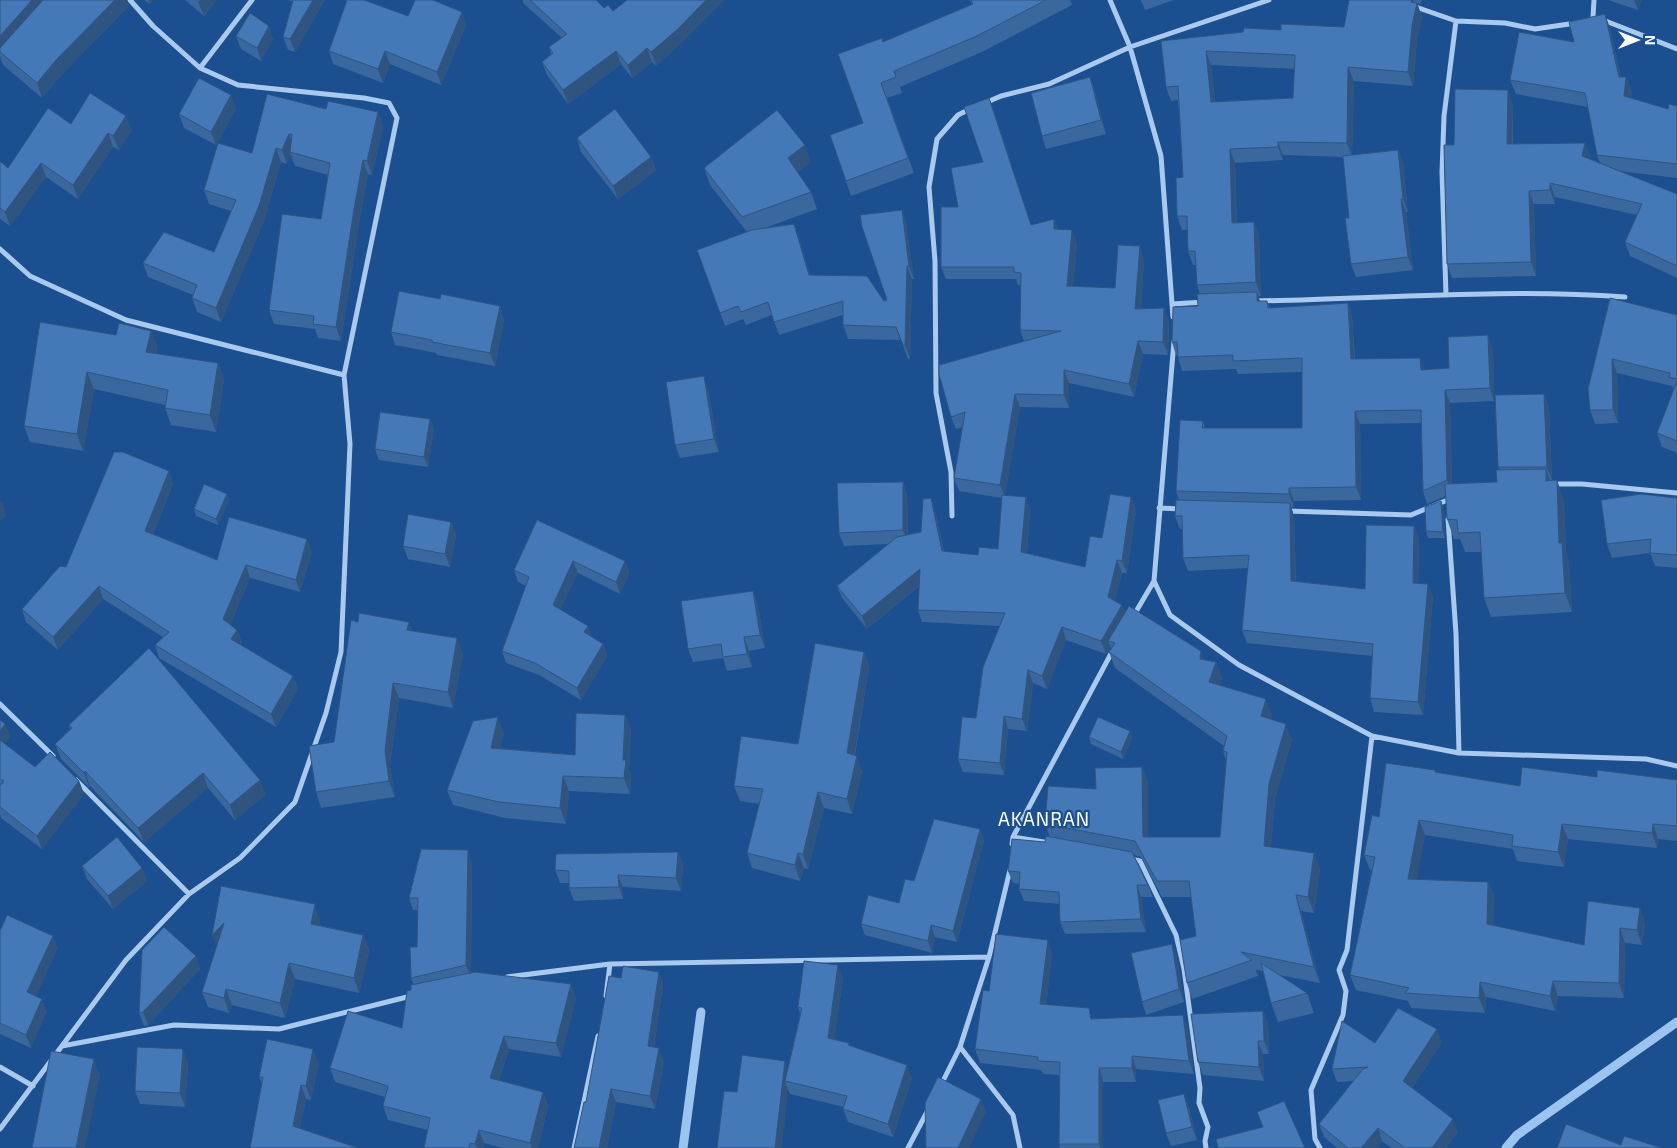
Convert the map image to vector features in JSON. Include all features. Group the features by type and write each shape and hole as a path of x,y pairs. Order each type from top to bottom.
{"street":[{"path":"0,1129 126,960 189,894 240,858 295,802 326,713 341,652 350,444 344,375 397,118 388,103 364,98 238,86 200,68 154,26 130,0"},
{"path":"200,68 252,0"},
{"path":"1110,0 1130,47 1161,156 1174,320"},
{"path":"952,516 951,472 936,393 935,261 929,187 937,139 958,115 1001,96 1049,84 1130,47 1269,0"},
{"path":"1593,16 1594,0"},
{"path":"1404,3 1456,21 1505,22 1535,29 1571,25 1593,16 1677,48"},
{"path":"1446,295 1442,172 1444,116 1456,21"},
{"path":"0,249 30,276 126,320 344,375"},
{"path":"1244,301 1561,293 1625,298"},
{"path":"1172,304 1216,302"},
{"path":"1129,623 1154,581 1174,339"},
{"path":"1543,484 1582,484 1677,493"},
{"path":"1275,511 1411,515 1454,497"},
{"path":"1447,501 1456,634 1459,752"},
{"path":"1159,508 1188,509"},
{"path":"1154,581 1170,615 1239,665 1372,736 1459,752 1646,758 1677,766"},
{"path":"1012,854 1013,837 1119,640"},
{"path":"0,704 57,760"},
{"path":"1320,1148 1315,1139 1311,1090 1343,1016 1346,991 1339,970 1347,950 1372,736"},
{"path":"71,774 189,894"},
{"path":"1013,837 1049,843"},
{"path":"1122,856 1140,861 1176,935 1193,1029 1200,1088 1198,1103 1208,1127 1205,1141 1206,1148"},
{"path":"938,1091 960,1047 1010,878 1011,862"},
{"path":"496,979 610,964 988,957"},
{"path":"605,1003 610,964"},
{"path":"62,1046 174,1025 279,1029 419,994"},
{"path":"574,1148 599,1032"},
{"path":"960,1047 1013,1116 1020,1148"},
{"path":"0,1067 33,1086"},
{"path":"908,1148 933,1100"}],"building":[{"path":"0,0 32,0 0,36"},
{"path":"43,0 115,0 56,60 37,83 0,52 0,48"},
{"path":"293,0 313,0 290,39 283,37"},
{"path":"347,0 364,0 408,16 415,0 433,0 462,12 437,72 385,51 378,69 329,51"},
{"path":"530,0 596,0 604,8 608,5 613,11 627,0 706,0 678,29 651,52 647,48 628,65 616,51 563,90 542,62 553,53 549,47 567,34"},
{"path":"971,0 1046,0 977,36 894,71 896,77 881,83 908,158 846,181 830,135 863,123 838,54 882,38 883,42 973,4"},
{"path":"1349,0 1412,0 1411,2 1417,3 1412,26 1408,72 1348,67 1347,143 1278,142 1278,147 1230,149 1232,223 1254,222 1256,282 1197,285 1195,251 1188,251 1187,216 1177,216 1176,178 1183,177 1178,86 1166,87 1161,41 1243,32 1244,28 1281,30 1281,24 1344,27","holes":["1206,51 1295,55 1293,98 1211,102"]},
{"path":"250,13 269,26 257,48 236,36"},
{"path":"1605,14 1619,77 1626,77 1624,96 1668,109 1669,104 1677,106 1677,164 1597,155 1585,93 1510,80 1519,32 1574,42 1569,22"},
{"path":"1090,77 1101,120 1042,136 1031,93"},
{"path":"199,78 231,95 211,132 179,114"},
{"path":"1455,89 1508,90 1507,144 1585,143 1582,156 1677,194 1677,266 1625,242 1642,204 1550,183 1550,190 1529,191 1531,262 1447,264 1444,145 1454,145"},
{"path":"90,93 126,116 113,136 108,133 73,185 41,163 5,212 0,208 0,161 8,168 48,108 71,124"},
{"path":"267,94 326,109 328,101 378,112 367,161 363,160 336,327 313,324 314,316 269,310 282,214 321,219 330,163 290,152 292,134 289,134 282,150 276,148 259,206 216,308 192,298 197,285 143,263 164,232 214,252 236,200 204,190 218,143 252,153"},
{"path":"989,98 1031,225 1054,219 1054,229 1072,230 1067,286 1115,288 1118,245 1140,246 1135,309 1164,308 1163,342 1138,341 1129,384 1064,370 1064,395 1015,394 1000,485 954,478 965,412 951,417 939,374 939,365 1061,331 1020,330 1021,273 1014,272 1014,267 941,267 941,207 958,207 951,168 983,162 964,107"},
{"path":"615,109 651,157 613,186 577,138"},
{"path":"777,110 805,145 788,158 811,192 742,217 704,168"},
{"path":"1398,150 1403,199 1401,199 1408,257 1351,264 1345,218 1349,218 1343,156"},
{"path":"902,210 909,266 907,266 905,345 903,345 896,327 843,325 843,301 774,322 768,302 741,312 738,306 720,313 697,250 752,230 794,224 809,275 867,276 884,301 887,300 862,227 860,215"},
{"path":"399,291 440,299 441,294 500,306 490,353 391,332"},
{"path":"1257,292 1257,301 1267,301 1268,308 1348,303 1351,359 1420,358 1421,370 1449,368 1448,337 1488,335 1490,388 1445,390 1447,480 1423,491 1421,410 1355,411 1356,487 1289,488 1289,494 1176,491 1180,420 1203,421 1202,428 1302,428 1302,358 1233,361 1233,355 1178,357 1177,342 1172,342 1173,307 1198,306 1197,294"},
{"path":"1610,298 1677,315 1677,379 1669,377 1670,373 1612,359 1613,410 1590,410 1588,389"},
{"path":"40,322 116,335 119,323 151,331 146,352 218,363 210,415 165,408 168,390 87,372 77,434 24,426"},
{"path":"704,376 714,439 675,445 666,382"},
{"path":"1677,381 1677,441 1657,433"},
{"path":"1544,394 1547,467 1498,467 1495,395"},
{"path":"380,412 430,419 424,457 375,449"},
{"path":"114,452 123,452 169,471 145,531 217,560 229,517 307,539 296,580 246,565 223,619 237,630 231,639 293,676 271,714 155,645 169,632 99,586 53,637 22,609 60,566 66,567"},
{"path":"1546,469 1546,481 1557,480 1559,543 1562,543 1565,593 1484,598 1480,532 1458,533 1457,520 1447,519 1445,484 1497,482 1496,470"},
{"path":"903,482 903,530 839,533 837,483"},
{"path":"204,484 227,494 216,519 194,509"},
{"path":"1110,494 1131,497 1122,561 1117,560 1108,597 1122,605 1101,641 1062,627 1042,676 1028,670 1022,719 1004,716 1000,763 958,759 962,717 976,718 983,667 1005,613 918,610 920,569 862,616 837,586 897,537 921,532 923,499 931,498 942,551 978,555 979,547 998,549 1002,495 1026,497 1021,552 1085,567 1090,536 1102,538"},
{"path":"1641,494 1677,498 1677,555 1650,553 1651,539 1607,544 1601,500"},
{"path":"1176,500 1290,503 1291,581 1365,589 1366,525 1414,526 1413,583 1428,584 1418,702 1370,698 1373,644 1242,630 1249,555 1183,558 1182,516 1175,516"},
{"path":"1441,501 1443,532 1426,531 1425,507"},
{"path":"408,514 451,522 445,554 403,546"},
{"path":"537,520 625,561 616,582 573,561 553,605 588,626 584,632 603,644 577,688 535,663 502,651 529,577 514,570"},
{"path":"753,591 760,635 744,637 747,654 723,657 721,644 688,649 681,601"},
{"path":"1129,606 1201,651 1200,659 1216,662 1209,682 1266,699 1261,716 1286,724 1269,784 1264,846 1314,853 1308,897 1296,895 1314,967 1241,952 1252,960 1187,983 1180,940 1196,936 1189,881 1157,881 1135,841 1045,824 1048,786 1096,789 1095,768 1142,767 1143,837 1220,837 1227,752 1223,751 1227,736 1109,652 1115,643 1108,641"},
{"path":"359,613 409,622 407,630 457,638 448,692 393,683 385,751 389,781 316,792 309,746 334,742 351,620 358,622"},
{"path":"815,643 864,652 847,753 857,756 847,799 818,792 803,854 798,853 795,865 747,853 763,789 734,786 741,736 798,744"},
{"path":"149,648 260,780 230,805 203,773 138,828 85,771 84,773 55,744 72,728 69,725"},
{"path":"576,713 625,715 623,760 626,760 624,778 563,776 560,808 499,802 447,790 473,721 498,717 491,748 575,755"},
{"path":"1098,717 1130,731 1121,752 1089,737"},
{"path":"0,720 5,724 0,731"},
{"path":"0,740 35,767 50,752 79,781 37,836 0,807 0,786 4,781 0,779"},
{"path":"1386,763 1520,786 1522,767 1597,777 1597,770 1677,780 1677,826 1653,824 1652,833 1562,824 1558,852 1512,846 1513,835 1419,820 1408,879 1488,882 1487,924 1584,945 1588,901 1640,908 1637,930 1620,928 1619,983 1553,981 1550,996 1480,982 1479,998 1405,993 1409,988 1350,975 1375,857 1364,855 1372,815 1379,817"},
{"path":"934,819 980,829 953,931 931,925 928,941 861,924 868,895 899,903 905,879 914,881"},
{"path":"1046,836 1132,852 1148,885 1137,885 1141,919 1060,922 1059,892 1019,889 1020,872 1008,871 1012,839 1045,842"},
{"path":"117,837 142,868 108,896 82,866"},
{"path":"421,849 468,850 466,965 411,978 410,947 417,947 418,898 409,898"},
{"path":"678,852 676,878 618,875 619,887 569,888 569,871 555,870 556,854"},
{"path":"221,886 315,904 311,924 363,935 354,978 289,963 280,1003 226,989 224,998 202,992 224,923 212,935"},
{"path":"7,915 53,936 27,992 42,999 26,1035 0,1023 0,931"},
{"path":"164,927 196,956 143,1012 139,1013 142,950"},
{"path":"996,934 1048,940 1040,1004 1089,1008 1091,1019 1183,1015 1189,1061 1132,1056 1132,1068 1099,1068 1099,1144 1059,1144 1060,1062 1038,1061 1038,1057 975,1049 983,990 989,991"},
{"path":"1172,944 1179,989 1142,1002 1131,953"},
{"path":"804,961 838,965 828,1038 849,1043 848,1045 907,1065 888,1124 843,1109 847,1096 785,1081 802,1008 798,1007"},
{"path":"1261,963 1307,993 1271,1003"},
{"path":"623,966 659,972 648,1046 659,1048 650,1096 611,1089 599,1148 574,1148 584,1102 586,1102 609,976 621,978"},
{"path":"475,972 571,984 556,1043 504,1036 490,1078 543,1092 530,1143 479,1130 475,1144 470,1143 469,1148 424,1148 430,1118 383,1106 388,1086 330,1068 348,1011 402,1028 407,991 411,990 411,985"},
{"path":"1398,1008 1437,1029 1403,1081 1453,1119 1432,1148 1405,1148 1378,1128 1361,1148 1348,1148 1319,1124 1363,1069 1368,1067 1332,1069 1342,1021 1375,1043"},
{"path":"1263,1011 1264,1041 1258,1041 1259,1067 1198,1062 1191,1014"},
{"path":"267,1039 313,1049 306,1086 301,1085 293,1126 358,1148 250,1148 263,1077 259,1077"},
{"path":"137,1047 183,1049 180,1093 135,1091"},
{"path":"51,1051 94,1059 76,1148 32,1148"},
{"path":"742,1055 785,1061 775,1148 717,1148 724,1091 737,1092"},
{"path":"938,1077 981,1099 958,1148 926,1148 925,1103"},
{"path":"1184,1094 1192,1127 1166,1133 1158,1100"},
{"path":"1284,1101 1305,1148 1218,1148 1216,1139 1263,1127 1257,1112"},
{"path":"1566,1124 1621,1145 1624,1136 1662,1148 1557,1148"}],"waterway":[{"path":"683,1148 701,1012"},
{"path":"1506,1148 1517,1135 1677,1022"}],"district":[{"name":"AKANRAN","path":"1044,818"}]}
